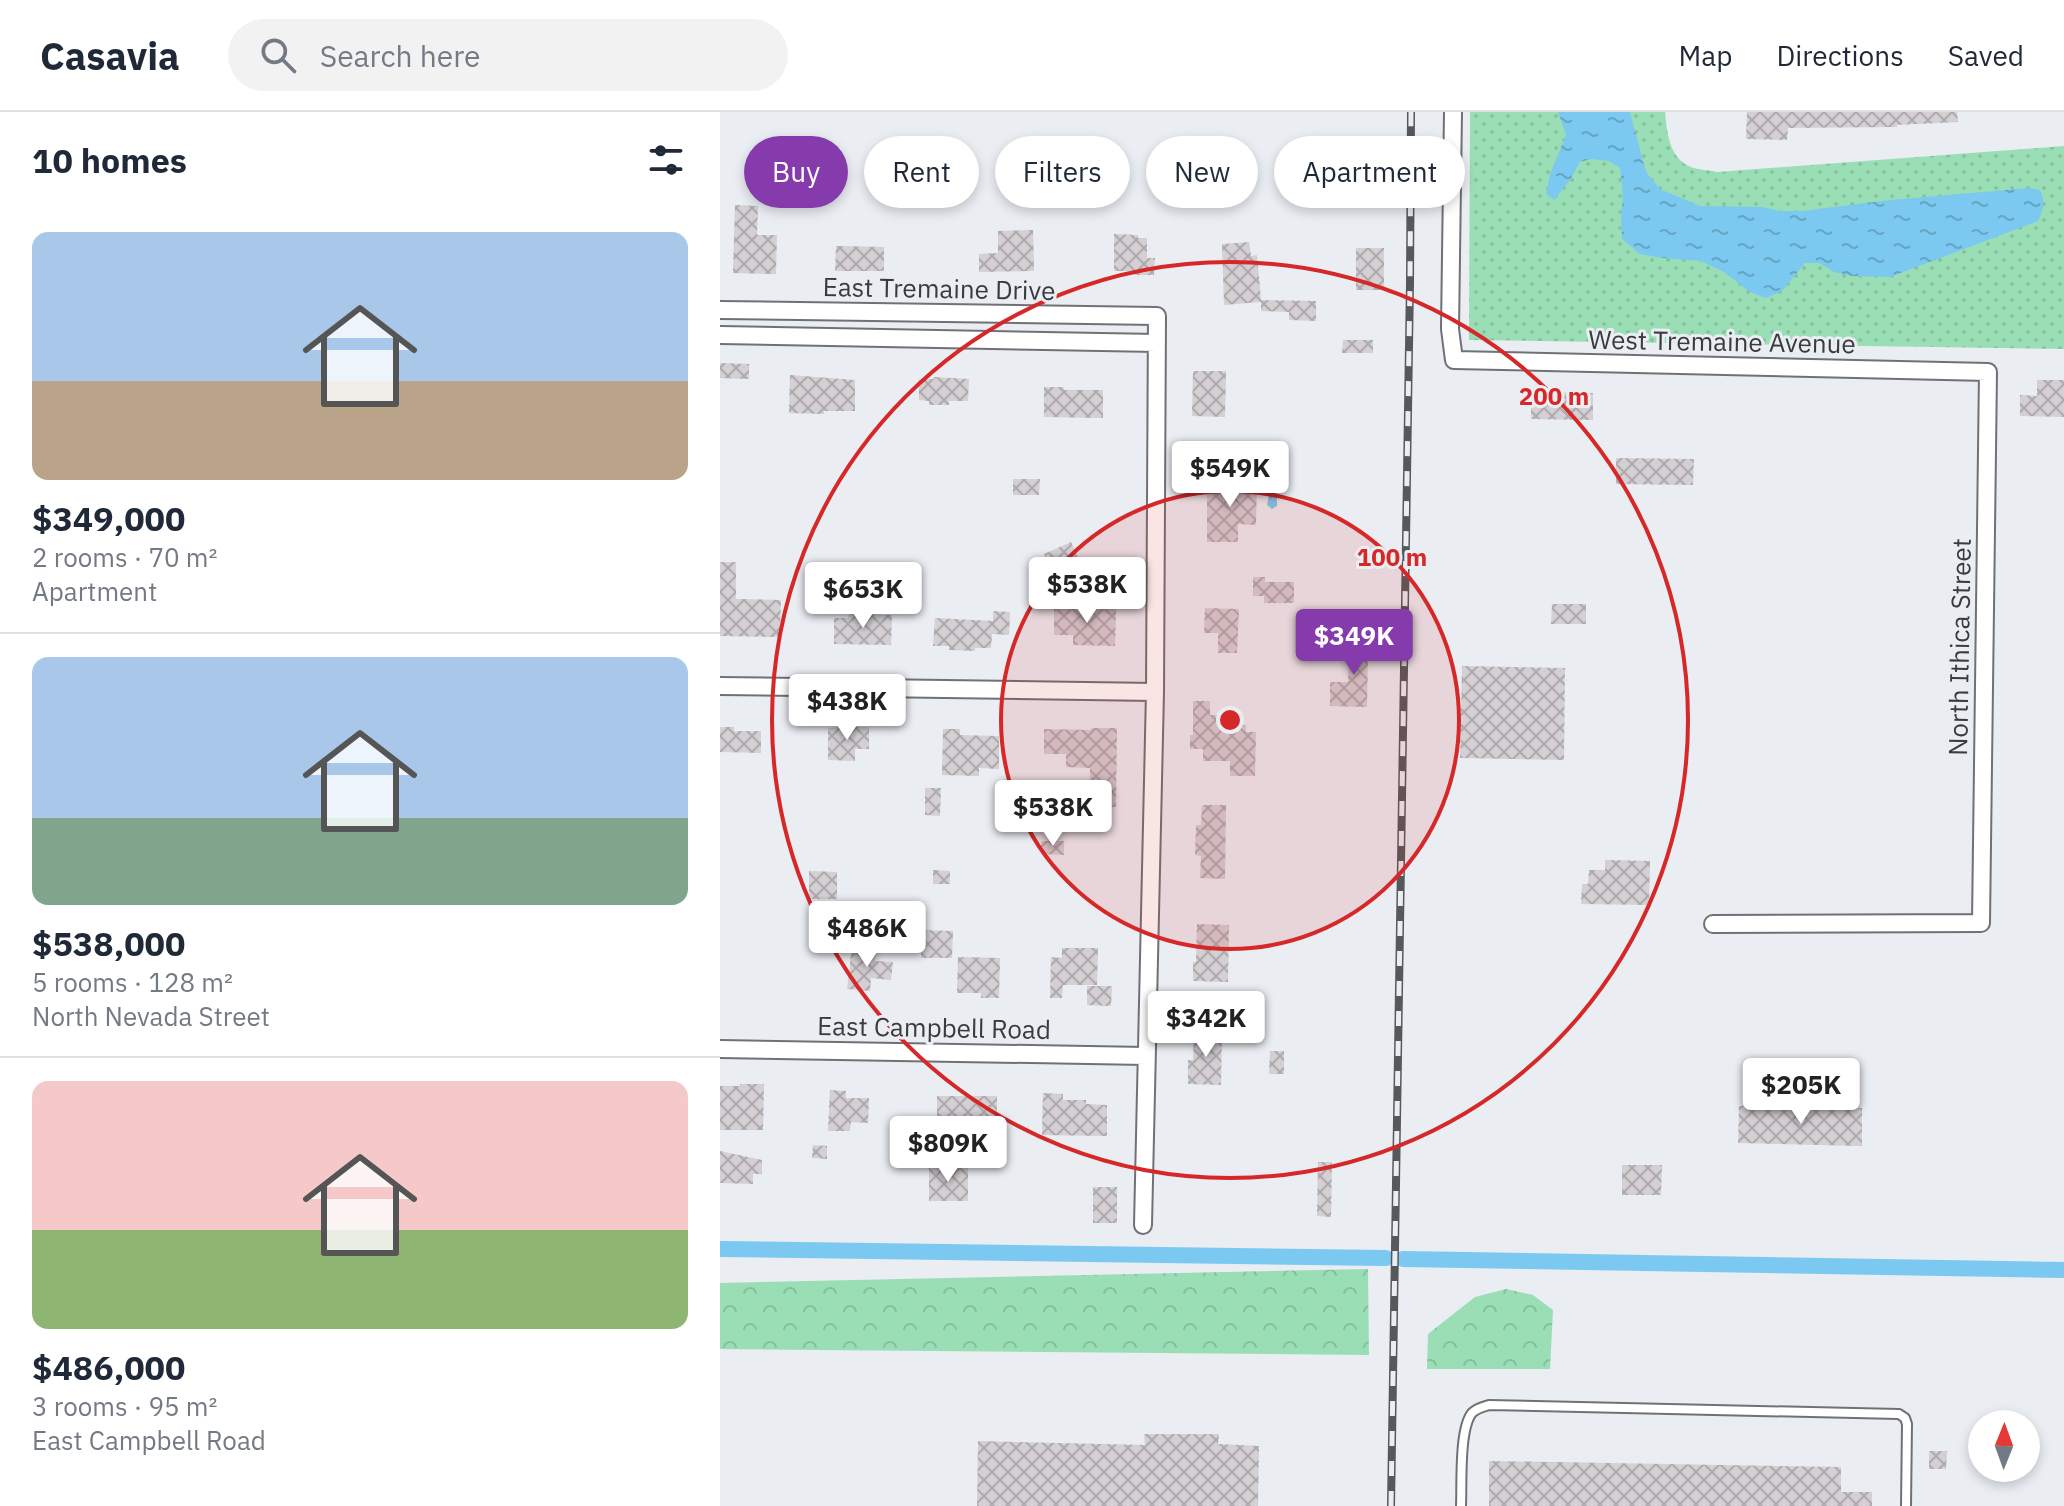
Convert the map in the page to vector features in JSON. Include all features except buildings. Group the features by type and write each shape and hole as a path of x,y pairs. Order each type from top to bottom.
{"street":[{"name":"West Tremaine Avenue","path":"1453,112 1450,329 1454,360 1988,372"},
{"name":"East Tremaine Drive","path":"720,310 1157,316 1157,343 720,335"},
{"path":"777,310 777,336"},
{"path":"1143,1225 1155,692 1157,343"},
{"name":"North Ithica Street","path":"1713,924 1981,923 1988,372"},
{"path":"720,686 1155,692"},
{"name":"East Campbell Road","path":"720,1049 1146,1056"}],"lane":[{"path":"1461,1506 1464,1427 1471,1414 1489,1405 1899,1414 1907,1424 1906,1506"}],"green space":[{"path":"1470,112 1665,112 1670,144 1678,158 1691,167 1717,172 2064,146 2064,349 1469,340"},
{"path":"1368,1269 1369,1355 720,1349 720,1283"},
{"path":"1506,1289 1533,1295 1553,1310 1550,1369 1427,1369 1428,1334 1475,1297"}],"water":[{"path":"1558,112 1630,112 1646,172 1660,189 1700,206 1802,211 2029,188 2040,190 2042,210 2038,221 1890,277 1852,276 1834,272 1819,263 1805,263 1782,291 1766,298 1750,292 1724,272 1701,261 1640,254 1622,239 1620,168 1609,161 1591,159 1580,162 1554,200 1546,194 1550,174 1566,135"},
{"path":"1268,480 1274,480 1277,485 1277,506 1272,509 1267,505"}],"waterway":[{"path":"720,1249 1386,1258"},
{"path":"1403,1259 2064,1270"}],"railway":[{"path":"1391,1506 1411,112"}]}
